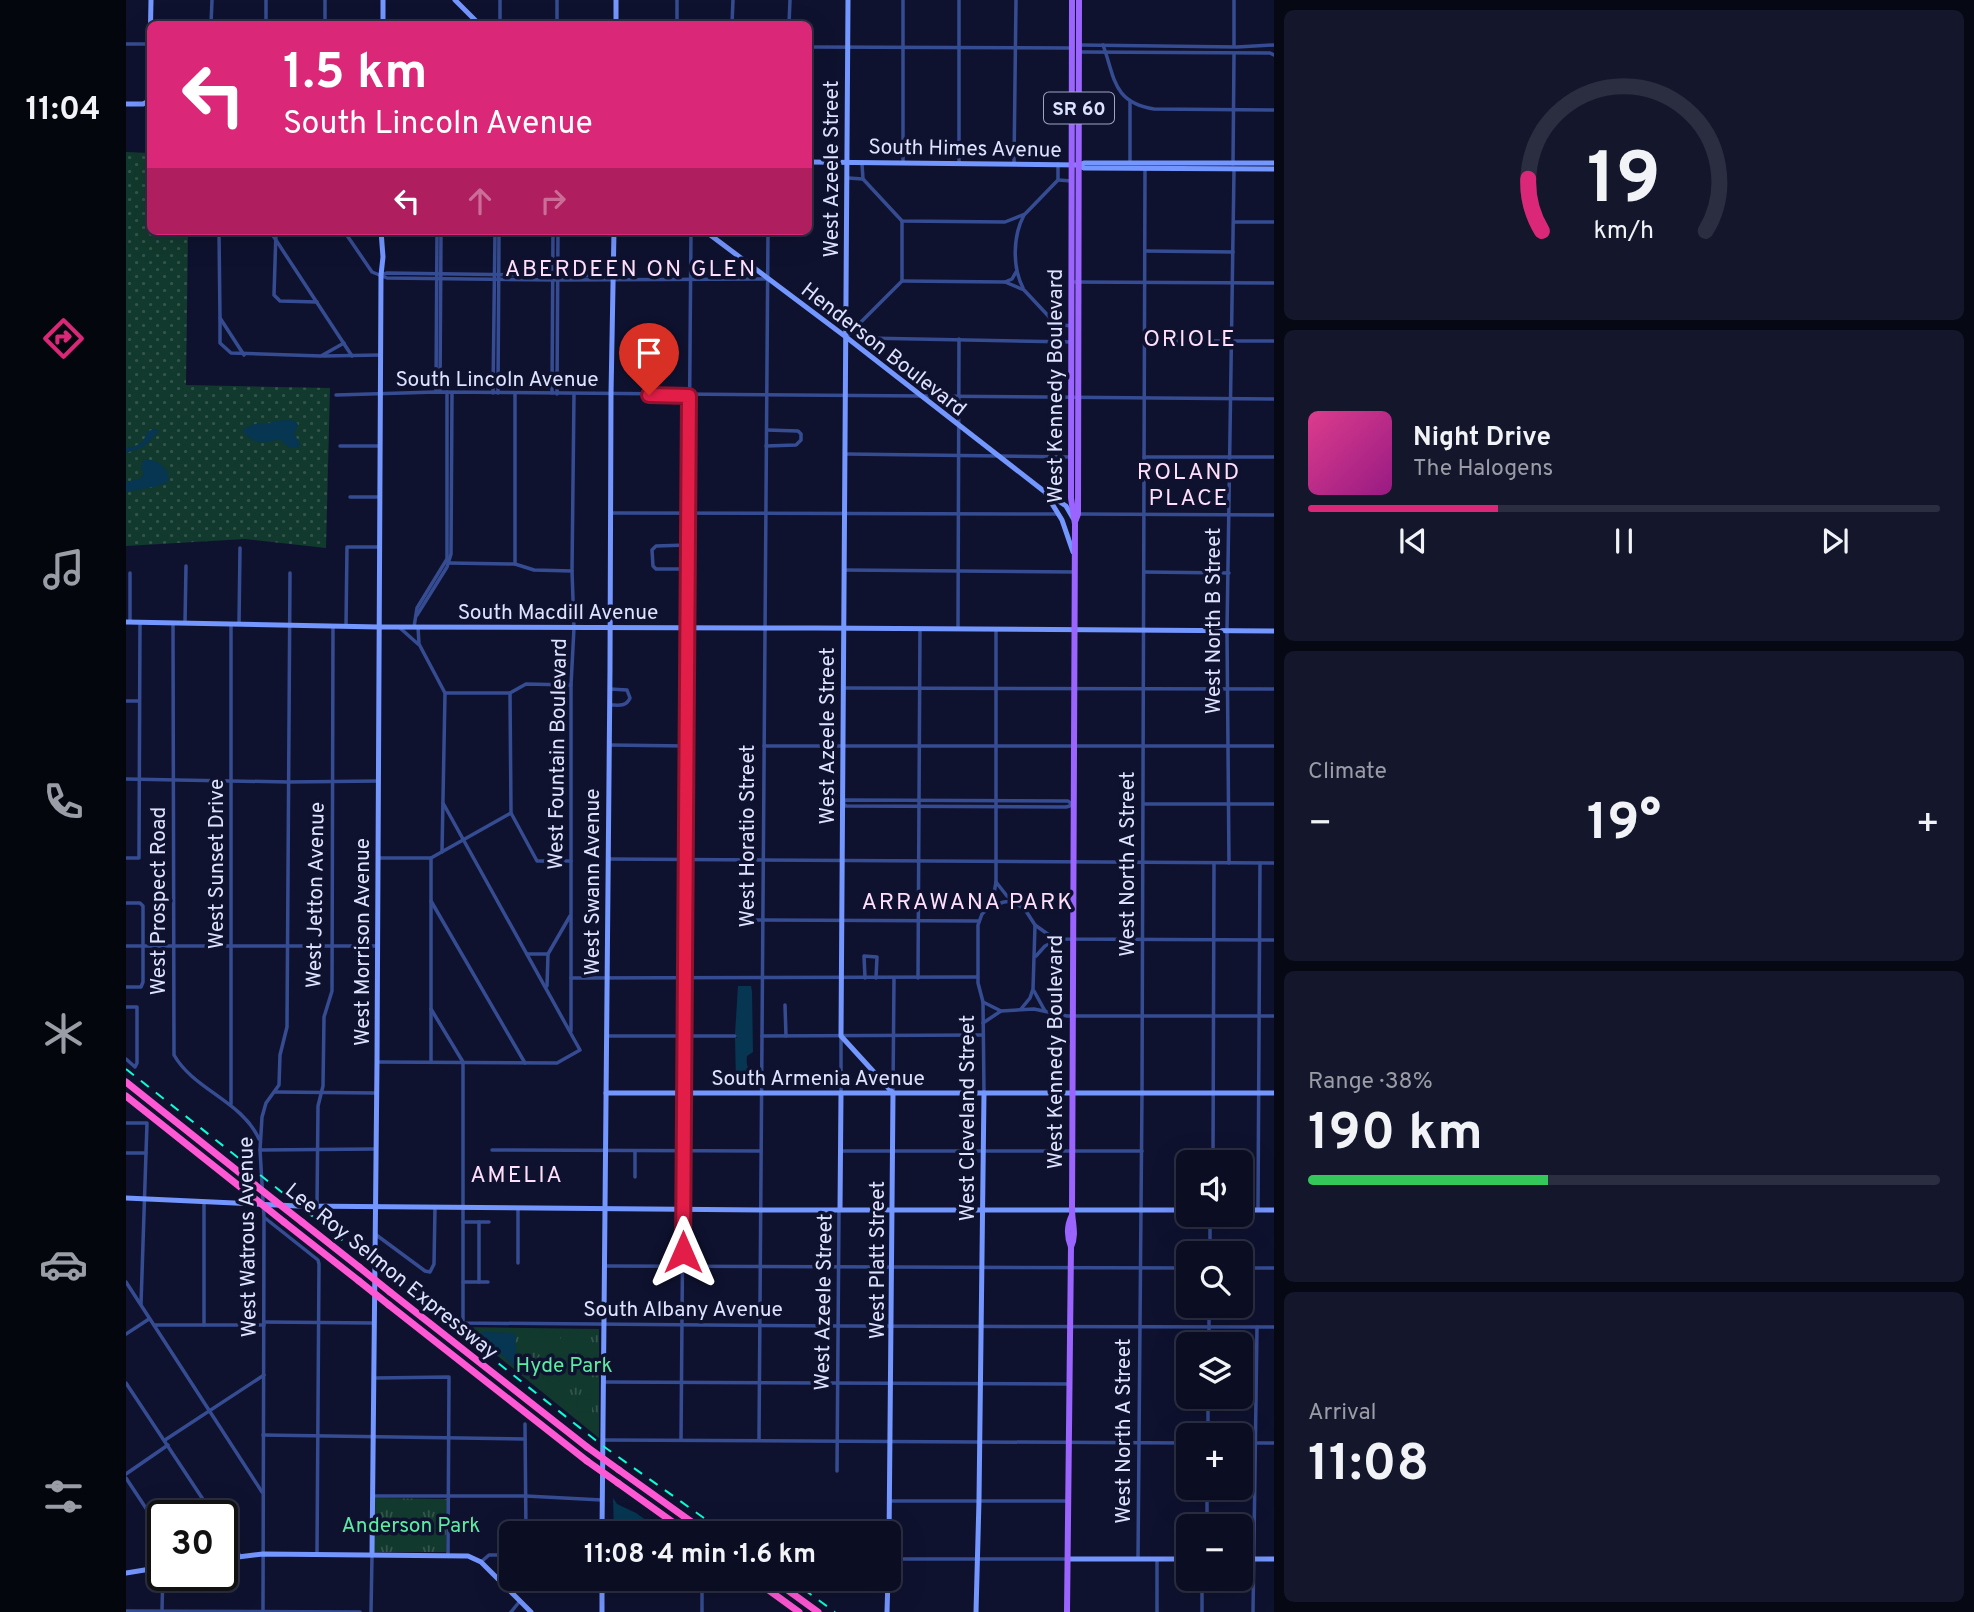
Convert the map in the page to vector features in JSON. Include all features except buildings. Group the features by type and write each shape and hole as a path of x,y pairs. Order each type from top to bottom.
{"highway":[{"name":"Lee Roy Selmon Expressway","path":"126,1082 587,1447 690,1521"},
{"name":"Lee Roy Selmon Expressway","path":"126,1096 587,1461 671,1521"},
{"path":"770,1591 799,1612"},
{"path":"789,1591 818,1612"}],"main road":[{"name":"West Kennedy Boulevard","path":"1067,1612 1074,772 1074,524 1071,457 1075,399 1071,326 1075,282 1072,181 1076,165 1072,0"},
{"name":"West Kennedy Boulevard","path":"1078,514 1075,282 1079,0"},
{"path":"1072,11 1075,18 1075,41 1079,48"},
{"path":"1072,48 1076,55 1076,79 1079,86"},
{"name":"SR 60","path":"1074,524 1078,514"}],"street":[{"path":"150,0 150,21"},
{"path":"211,21 212,0"},
{"path":"266,21 267,0"},
{"path":"325,0 325,21"},
{"path":"383,0 383,21"},
{"path":"455,0 476,21"},
{"path":"500,0 500,21"},
{"path":"557,0 557,21"},
{"path":"616,0 616,21"},
{"path":"677,0 677,21"},
{"path":"733,0 733,21"},
{"path":"789,21 790,0"},
{"name":"West Azeele Street","path":"837,1471 848,0"},
{"path":"903,163 904,0"},
{"path":"959,0 959,163"},
{"path":"1014,164 1017,0"},
{"name":"West North B Street","path":"1229,863 1227,631 1234,222 1234,0"},
{"path":"126,44 147,44"},
{"path":"1103,45 1114,82 1130,101 1154,109 1274,110"},
{"path":"1103,45 1272,46 1272,54 1105,52 1079,48 1103,45"},
{"path":"1179,46 1179,52"},
{"path":"1193,46 1193,53"},
{"path":"812,47 1072,48"},
{"path":"1130,101 1130,164"},
{"path":"126,104 147,102"},
{"name":"South Himes Avenue","path":"812,162 1076,165"},
{"path":"846,337 902,281 902,220 863,179 862,162"},
{"path":"1076,165 1084,163 1274,169"},
{"path":"1076,165 1084,168 1145,169 1234,167 1274,163"},
{"path":"1058,164 1058,180 1025,214 1016,233 1016,270 1024,290 1054,322 1058,341"},
{"name":"West North A Street","path":"1138,1559 1143,1016 1145,169"},
{"path":"847,178 863,179"},
{"path":"1058,180 1072,181"},
{"path":"902,220 1005,222 1025,214"},
{"path":"1005,222 1012,226 1016,233"},
{"path":"1234,222 1274,222"},
{"path":"219,235 220,343 231,354 381,355"},
{"path":"272,235 352,355"},
{"path":"276,235 274,295 280,301 317,302"},
{"path":"347,235 372,272 381,273 387,278 439,276 768,279"},
{"name":"West Morrison Avenue","path":"371,1612 381,235"},
{"path":"438,392 439,235"},
{"path":"496,393 497,235"},
{"path":"555,235 555,394"},
{"name":"West Swann Avenue","path":"602,1521 614,235"},
{"path":"681,1440 691,235"},
{"name":"Henderson Boulevard","path":"710,235 1066,506 1074,524"},
{"name":"West Horatio Street","path":"759,1440 768,235"},
{"path":"1145,251 1233,251"},
{"path":"902,281 1004,282 1012,279 1016,270"},
{"path":"1004,282 1024,290"},
{"path":"1075,282 1274,283"},
{"path":"220,318 244,355"},
{"path":"1054,322 1071,326"},
{"path":"860,323 860,332 865,338 1071,342"},
{"path":"958,629 959,340"},
{"path":"1144,341 1274,341"},
{"path":"321,356 344,344"},
{"path":"442,852 445,693 419,644 415,617 447,563 449,392"},
{"name":"South Lincoln Avenue","path":"336,396 449,392 1274,399"},
{"path":"515,394 515,565"},
{"name":"West Fountain Boulevard","path":"571,1031 574,394"},
{"path":"766,430 798,431 801,440 796,445 766,446"},
{"path":"340,446 380,446"},
{"path":"844,454 1071,457"},
{"path":"1144,457 1274,457"},
{"name":"Henderson Boulevard","path":"1045,492 1059,514 1074,555"},
{"path":"350,498 380,497"},
{"path":"611,513 1059,514"},
{"path":"1078,514 1274,515"},
{"path":"688,545 656,546 652,550 653,566 656,569 688,569"},
{"path":"346,626 347,547 380,547"},
{"path":"239,624 240,548"},
{"path":"447,563 515,565 534,570 572,571"},
{"path":"185,623 186,566"},
{"path":"844,570 1074,572"},
{"path":"1144,572 1229,573"},
{"path":"128,622 130,573"},
{"name":"West Watrous Avenue","path":"263,1612 264,1205 260,1141 263,1111 280,1080 280,1055 287,1027 290,573"},
{"name":"South Macdill Avenue","path":"128,622 379,627 1274,631"},
{"path":"126,858 139,858 140,622"},
{"name":"West Prospect Road","path":"173,623 174,1055 181,1069 231,1104 255,1129 260,1141"},
{"name":"West Sunset Drive","path":"231,624 231,1104"},
{"name":"West Jetton Avenue","path":"317,1206 318,1106 323,1086 324,1017 332,990 333,626"},
{"path":"399,627 419,644"},
{"path":"918,978 920,629"},
{"path":"738,920 979,921 993,899 996,882 996,630"},
{"path":"445,693 510,693 526,684 571,685"},
{"path":"843,688 1274,689"},
{"path":"610,689 627,691 630,698 624,705 610,705"},
{"path":"510,693 511,813 537,861 571,861"},
{"path":"126,701 139,702"},
{"path":"609,746 686,746"},
{"path":"764,746 1274,746"},
{"path":"126,779 231,782 379,781"},
{"path":"842,803 846,800 995,804 1068,801 1073,805"},
{"path":"377,1062 557,1062 580,1050 443,803"},
{"path":"1144,804 1274,804"},
{"path":"378,858 431,858 511,813"},
{"path":"562,861 571,847"},
{"path":"431,858 431,1062"},
{"path":"608,859 1274,863"},
{"path":"1213,1150 1214,863"},
{"path":"1258,1210 1261,863"},
{"path":"996,882 1026,911 1035,925 1059,939 1274,940"},
{"path":"431,900 525,1062"},
{"path":"989,907 1013,901"},
{"path":"126,903 143,906 143,985 126,987"},
{"path":"547,988 548,954 571,914"},
{"name":"West Cleveland Street","path":"976,1612 984,1093 983,1002 977,977 979,921"},
{"path":"1021,1009 1033,989 1035,925"},
{"path":"1034,958 1045,946 1059,939"},
{"path":"126,946 377,946"},
{"path":"527,954 548,954"},
{"path":"864,978 864,956 877,957 876,978"},
{"path":"571,978 977,977"},
{"name":"West Platt Street","path":"890,1521 894,978"},
{"path":"1033,989 1045,1011"},
{"path":"983,1002 1002,1011"},
{"path":"785,1005 786,1036"},
{"path":"126,1007 137,1007 135,1067 126,1059"},
{"path":"431,1009 463,1062 463,1282 488,1282"},
{"path":"983,1024 1002,1011 1021,1009 1073,1016 1274,1016"},
{"path":"762,1036 983,1035"},
{"path":"607,1036 735,1036"},
{"path":"841,1036 893,1093"},
{"path":"275,1093 376,1093"},
{"name":"South Armenia Avenue","path":"606,1093 1274,1093"},
{"path":"126,1123 147,1123 141,1306"},
{"path":"260,1150 376,1149"},
{"path":"492,1150 761,1151"},
{"path":"840,1151 1142,1151"},
{"path":"635,1152 635,1177"},
{"path":"126,1153 146,1153"},
{"path":"126,1198 317,1206 1072,1212 1176,1210"},
{"path":"204,1202 204,1325"},
{"path":"375,1234 430,1272 434,1264 435,1207"},
{"path":"518,1207 518,1263"},
{"path":"1253,1210 1274,1210"},
{"path":"264,1217 318,1260 317,1554"},
{"path":"463,1222 489,1222"},
{"path":"478,1282 479,1222"},
{"path":"605,1266 1176,1268"},
{"path":"1253,1268 1274,1268"},
{"path":"126,1282 263,1493"},
{"name":"South Albany Avenue","path":"463,1282 463,1323 1274,1327"},
{"path":"1209,1318 1209,1332"},
{"path":"126,1334 149,1319"},
{"path":"153,1325 373,1323"},
{"path":"1252,1612 1257,1326"},
{"path":"165,1440 264,1375"},
{"path":"373,1378 449,1377 448,1556"},
{"path":"604,1382 1070,1384"},
{"path":"126,1383 204,1500"},
{"path":"525,1424 526,1521"},
{"path":"263,1435 526,1438"},
{"path":"603,1440 1176,1443"},
{"path":"1256,1443 1274,1443"},
{"path":"147,1509 126,1476 168,1445"},
{"path":"372,1496 526,1496 603,1500"},
{"path":"890,1501 1069,1501"},
{"path":"238,1552 241,1557"},
{"path":"238,1557 263,1554 468,1556 481,1562 530,1612"},
{"path":"481,1562 489,1555 499,1555"},
{"path":"901,1559 1176,1559"},
{"path":"1157,1559 1157,1612"},
{"path":"1254,1559 1274,1559"},
{"path":"126,1573 147,1570"},
{"path":"162,1591 162,1611"},
{"path":"602,1591 602,1612"},
{"path":"702,1591 702,1612"},
{"path":"887,1612 888,1591"},
{"path":"1202,1591 1202,1612"},
{"path":"511,1612 520,1601"},
{"path":"126,1611 360,1612"}],"green space":[{"path":"126,152 147,153 147,235 188,235 186,385 330,388 326,548 245,539 126,546"},
{"name":"Hyde Park","path":"462,1327 599,1329 599,1438"},
{"path":"540,1333 560,1333 560,1347 540,1347"},
{"path":"544,1357 568,1357 572,1364 566,1376 554,1385 542,1378"},
{"path":"592,1394 592,1412 576,1411 578,1399"},
{"name":"Anderson Park","path":"375,1498 447,1499 446,1552 374,1552"}],"water":[{"path":"288,420 298,424 294,435 299,447 291,448 281,440 254,441 243,429 258,423"},
{"path":"148,431 159,431 144,447 126,453 126,446 130,448 142,443"},
{"path":"144,459 162,465 167,472 168,482 126,492 126,482 141,478 144,474 141,468"},
{"path":"738,986 751,986 752,991 753,1052 747,1056 747,1061 754,1081 743,1088 736,1083"},
{"path":"482,1332 515,1333 517,1366 482,1337"},
{"path":"613,1498 617,1504 647,1521 614,1521"}],"railway":[{"path":"126,1069 603,1446 708,1521"},
{"path":"806,1591 835,1612"}],"district":[{"name":"ABERDEEN ON GLEN","path":"631,268"},
{"name":"ORIOLE","path":"1190,338"},
{"name":"ROLAND PLACE","path":"1189,484"},
{"name":"ARRAWANA PARK","path":"968,901"},
{"name":"AMELIA","path":"517,1174"}],"route":[{"path":"649,395 689,396 683,1252"}]}
